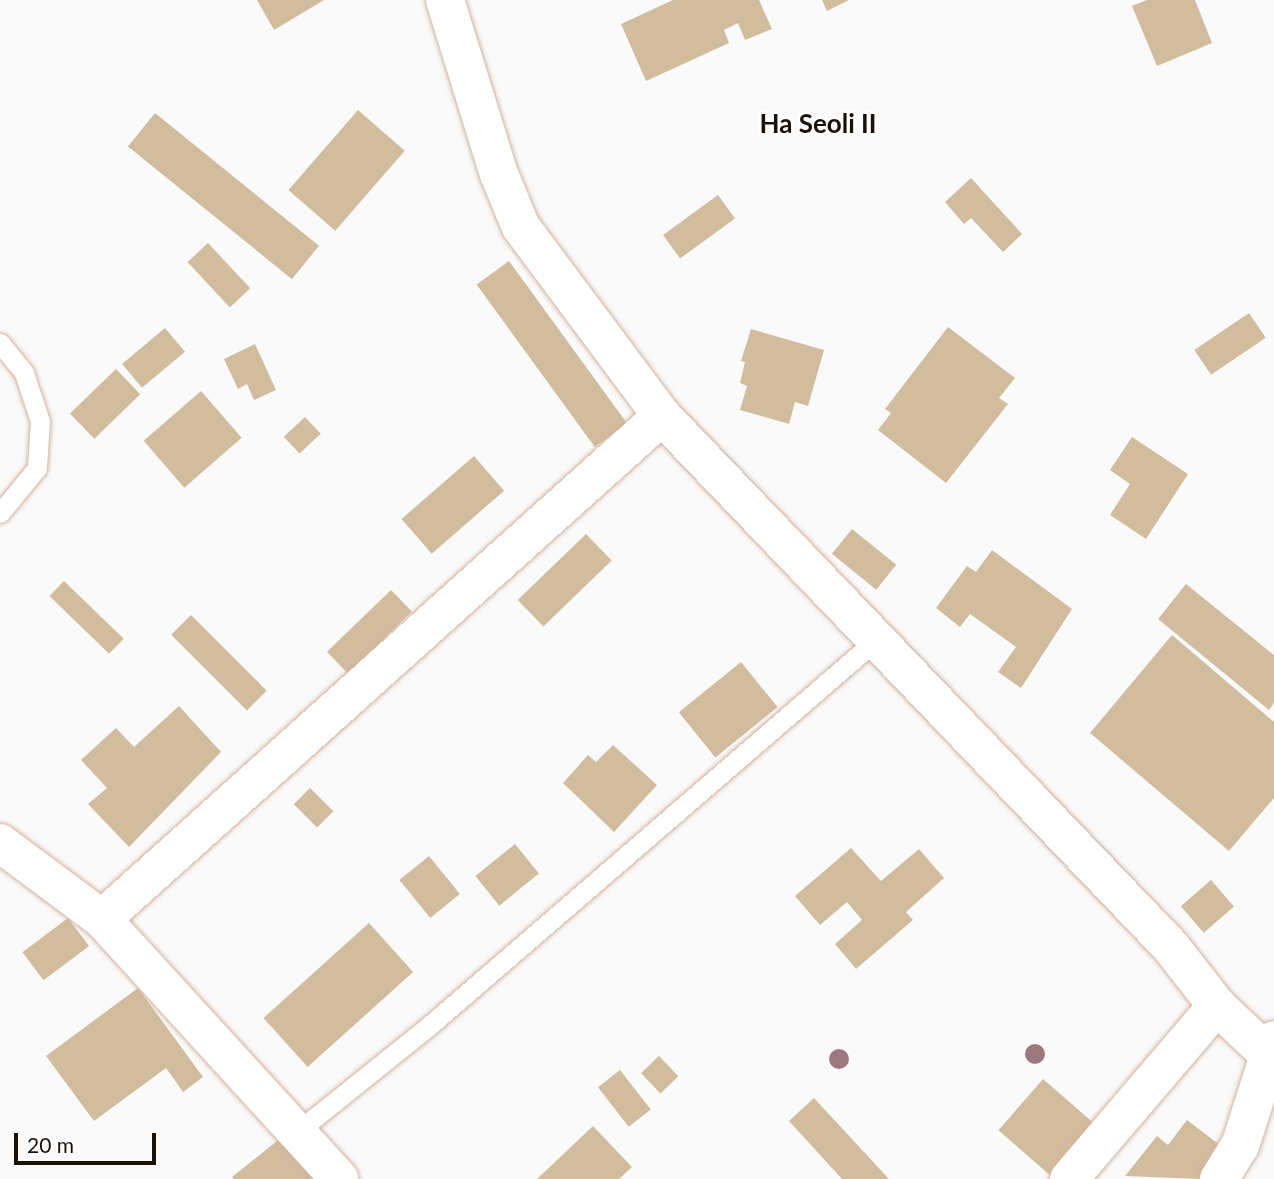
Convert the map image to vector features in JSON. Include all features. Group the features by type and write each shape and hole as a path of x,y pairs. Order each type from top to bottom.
{"street":[{"path":"445,0 499,174 521,227 662,416 1171,947 1217,1006 1271,1047 1241,1146 1219,1179"},
{"path":"102,919 662,416"},
{"path":"0,844 102,919 340,1179"},
{"path":"1069,1179 1217,1006"}],"lane":[{"path":"0,343 24,373 40,421 37,468 0,513"},
{"path":"297,1132 430,1025 876,640"}],"building":[{"path":"257,0 324,0 274,30"},
{"path":"673,0 759,0 772,29 745,40 738,23 724,30 729,43 646,81 621,24"},
{"path":"822,0 849,0 827,11"},
{"path":"1147,0 1195,0 1212,43 1157,66 1132,6"},
{"path":"358,110 405,151 335,231 288,190"},
{"path":"155,113 319,246 292,279 128,146"},
{"path":"971,178 1022,234 1003,252 971,218 964,224 945,202"},
{"path":"718,195 735,218 680,258 663,235"},
{"path":"208,243 250,288 230,307 188,262"},
{"path":"509,261 627,424 595,447 477,285"},
{"path":"1249,313 1266,338 1211,375 1194,350"},
{"path":"948,327 1015,378 999,398 1008,404 946,483 878,430 891,413 885,409"},
{"path":"165,328 185,352 142,388 122,364"},
{"path":"751,329 824,350 808,406 795,402 789,424 740,410 747,386 740,383 745,362 741,361"},
{"path":"255,344 276,390 254,400 247,384 238,389 224,359"},
{"path":"116,369 140,394 94,439 70,413"},
{"path":"201,391 242,438 184,488 144,441"},
{"path":"305,417 321,434 299,454 284,437"},
{"path":"1132,437 1188,474 1146,539 1110,515 1130,484 1110,470"},
{"path":"474,456 504,491 432,554 402,519"},
{"path":"852,529 896,565 876,590 832,554"},
{"path":"586,534 612,561 543,627 518,600"},
{"path":"992,550 1072,609 1021,688 998,672 1016,647 970,614 960,627 936,608 967,566 976,572"},
{"path":"64,581 124,639 109,654 49,596"},
{"path":"1186,584 1274,655 1274,703 1269,710 1158,619"},
{"path":"391,590 412,612 348,673 327,652"},
{"path":"191,615 267,691 247,710 171,635"},
{"path":"1172,635 1274,722 1274,798 1229,851 1090,733"},
{"path":"741,662 778,707 715,757 679,712"},
{"path":"179,706 221,752 129,847 88,804 107,788 81,760 116,728 134,747"},
{"path":"613,745 657,785 614,832 563,783 588,755 596,762"},
{"path":"310,788 333,811 317,828 294,804"},
{"path":"515,844 539,874 499,906 475,876"},
{"path":"851,848 881,881 919,849 944,878 906,912 913,920 856,969 835,944 862,920 847,902 820,925 795,896"},
{"path":"429,856 460,894 430,918 399,880"},
{"path":"1211,880 1234,906 1204,933 1181,906"},
{"path":"68,918 89,946 44,980 22,952"},
{"path":"369,923 413,972 308,1067 263,1018"},
{"path":"138,988 203,1077 183,1092 166,1068 94,1121 46,1056"},
{"path":"659,1056 678,1076 660,1094 641,1073"},
{"path":"620,1070 651,1109 629,1127 598,1087"},
{"path":"1043,1079 1095,1124 1050,1176 998,1130"},
{"path":"814,1098 889,1179 842,1179 789,1121"},
{"path":"1187,1120 1225,1149 1201,1179 1125,1176 1157,1136 1168,1145"},
{"path":"593,1126 632,1167 619,1179 537,1179"},
{"path":"282,1137 315,1179 232,1177"}],"district":[{"name":"Ha Seoli II","path":"818,124"}]}
